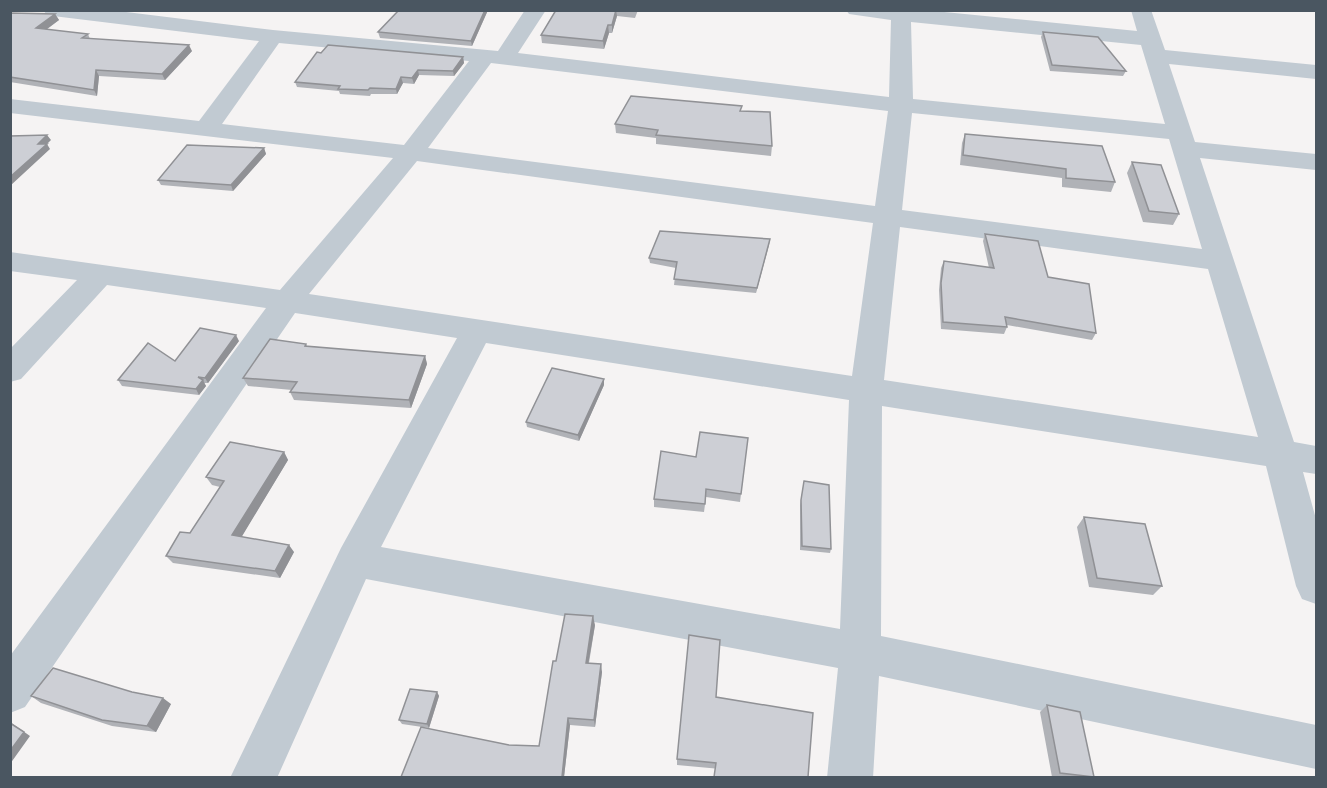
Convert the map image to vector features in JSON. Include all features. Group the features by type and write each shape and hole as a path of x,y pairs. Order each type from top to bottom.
{"street":[{"path":"53,10 273,36 495,57 901,105 1182,141 1317,162"},
{"path":"10,692 287,301 411,153 536,10"},
{"path":"856,10 901,13 1317,72"},
{"path":"1141,10 1281,455 1317,586"},
{"path":"850,777 860,652 866,391 901,105 901,13"},
{"path":"205,130 273,36"},
{"path":"10,106 411,153 1220,261"},
{"path":"10,261 287,301 476,332 1317,460"},
{"path":"10,370 100,274"},
{"path":"253,777 355,560 476,332"},
{"path":"355,560 860,652 1317,747"}],"building":[{"path":"399,10 485,10 471,41 378,32"},
{"path":"556,10 616,10 612,25 608,25 603,41 541,35"},
{"path":"10,13 55,14 36,28 88,34 82,38 189,45 162,74 96,70 94,90 10,77"},
{"path":"1043,32 1098,37 1126,71 1052,65"},
{"path":"328,45 463,57 453,71 418,70 412,78 401,77 396,89 338,89 340,86 295,82 317,52 321,53"},
{"path":"631,96 742,106 740,111 770,112 772,146 656,135 658,130 615,124"},
{"path":"965,134 1102,146 1115,182 1066,178 1066,169 963,155"},
{"path":"47,135 38,144 47,144 10,177 10,136"},
{"path":"187,145 264,148 231,185 158,180"},
{"path":"1132,162 1161,165 1179,214 1149,211"},
{"path":"660,231 770,239 757,288 674,279 677,262 649,258"},
{"path":"985,234 1038,241 1048,277 1089,284 1096,333 1005,317 1007,327 943,322 941,283 944,261 994,268"},
{"path":"200,328 236,335 205,378 198,377 203,380 196,389 118,380 148,343 175,361"},
{"path":"270,339 306,344 305,346 425,356 409,400 290,392 297,382 243,378"},
{"path":"552,368 604,379 578,435 526,422"},
{"path":"700,432 748,438 741,494 706,489 705,504 654,499 661,451 696,457"},
{"path":"230,442 284,452 232,535 289,545 275,571 166,556 180,532 190,533 224,481 206,477"},
{"path":"804,481 829,485 831,549 802,546 801,500"},
{"path":"1084,517 1145,524 1162,586 1097,578"},
{"path":"565,614 593,616 586,663 601,664 594,720 568,718 562,777 401,777 421,727 509,745 539,746 553,661 556,661"},
{"path":"689,635 720,640 716,697 813,713 808,777 714,777 716,763 677,759"},
{"path":"53,668 132,692 163,698 147,726 102,720 31,696"},
{"path":"410,689 437,692 427,724 399,720"},
{"path":"1047,705 1080,712 1094,777 1060,773"},
{"path":"10,723 24,732 10,751"}]}
